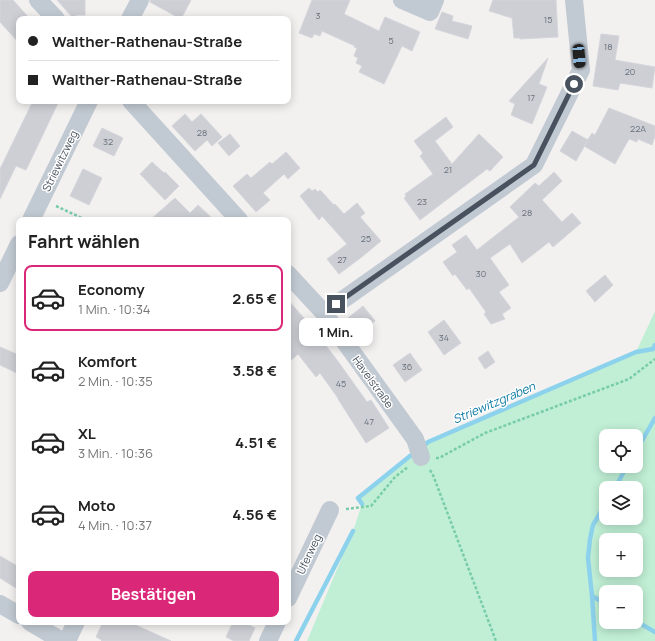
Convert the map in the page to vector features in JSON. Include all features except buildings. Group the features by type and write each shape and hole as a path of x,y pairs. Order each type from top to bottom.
{"street":[{"path":"38,0 53,16"},
{"path":"132,16 140,0"},
{"path":"402,0 430,12 435,0"},
{"path":"324,313 534,165 581,70 574,0"},
{"name":"Striewitzweg","path":"32,217 88,104"},
{"path":"133,104 236,217"},
{"path":"0,283 16,250"},
{"name":"Havelstraße","path":"291,277 324,313 415,439 421,457"},
{"name":"Uferweg","path":"291,592 330,510"},
{"path":"0,604 16,613"},
{"path":"35,625 62,641"},
{"path":"67,641 75,625"},
{"path":"268,641 276,625"}],"path":[{"path":"42,198 80,217"},
{"path":"330,510 370,506 395,477 421,457 439,458 485,433 629,379 655,359"},
{"path":"421,457 433,475 496,641"}],"green space":[{"path":"655,311 655,641 307,641 353,531 362,504 358,498 428,442 636,352"}],"waterway":[{"name":"Striewitzgraben","path":"423,446 428,442 636,352 653,349 655,345"},
{"path":"643,439 655,418"},
{"name":"Striewitzgraben","path":"362,504 358,498 415,452"},
{"path":"619,481 623,473"},
{"path":"595,641 588,558 593,525 599,515"},
{"name":"Striewitzgraben","path":"296,641 353,531"},
{"path":"592,596 599,600"},
{"path":"643,625 655,632"}],"route":[{"path":"336,304 534,165 574,84"}]}
